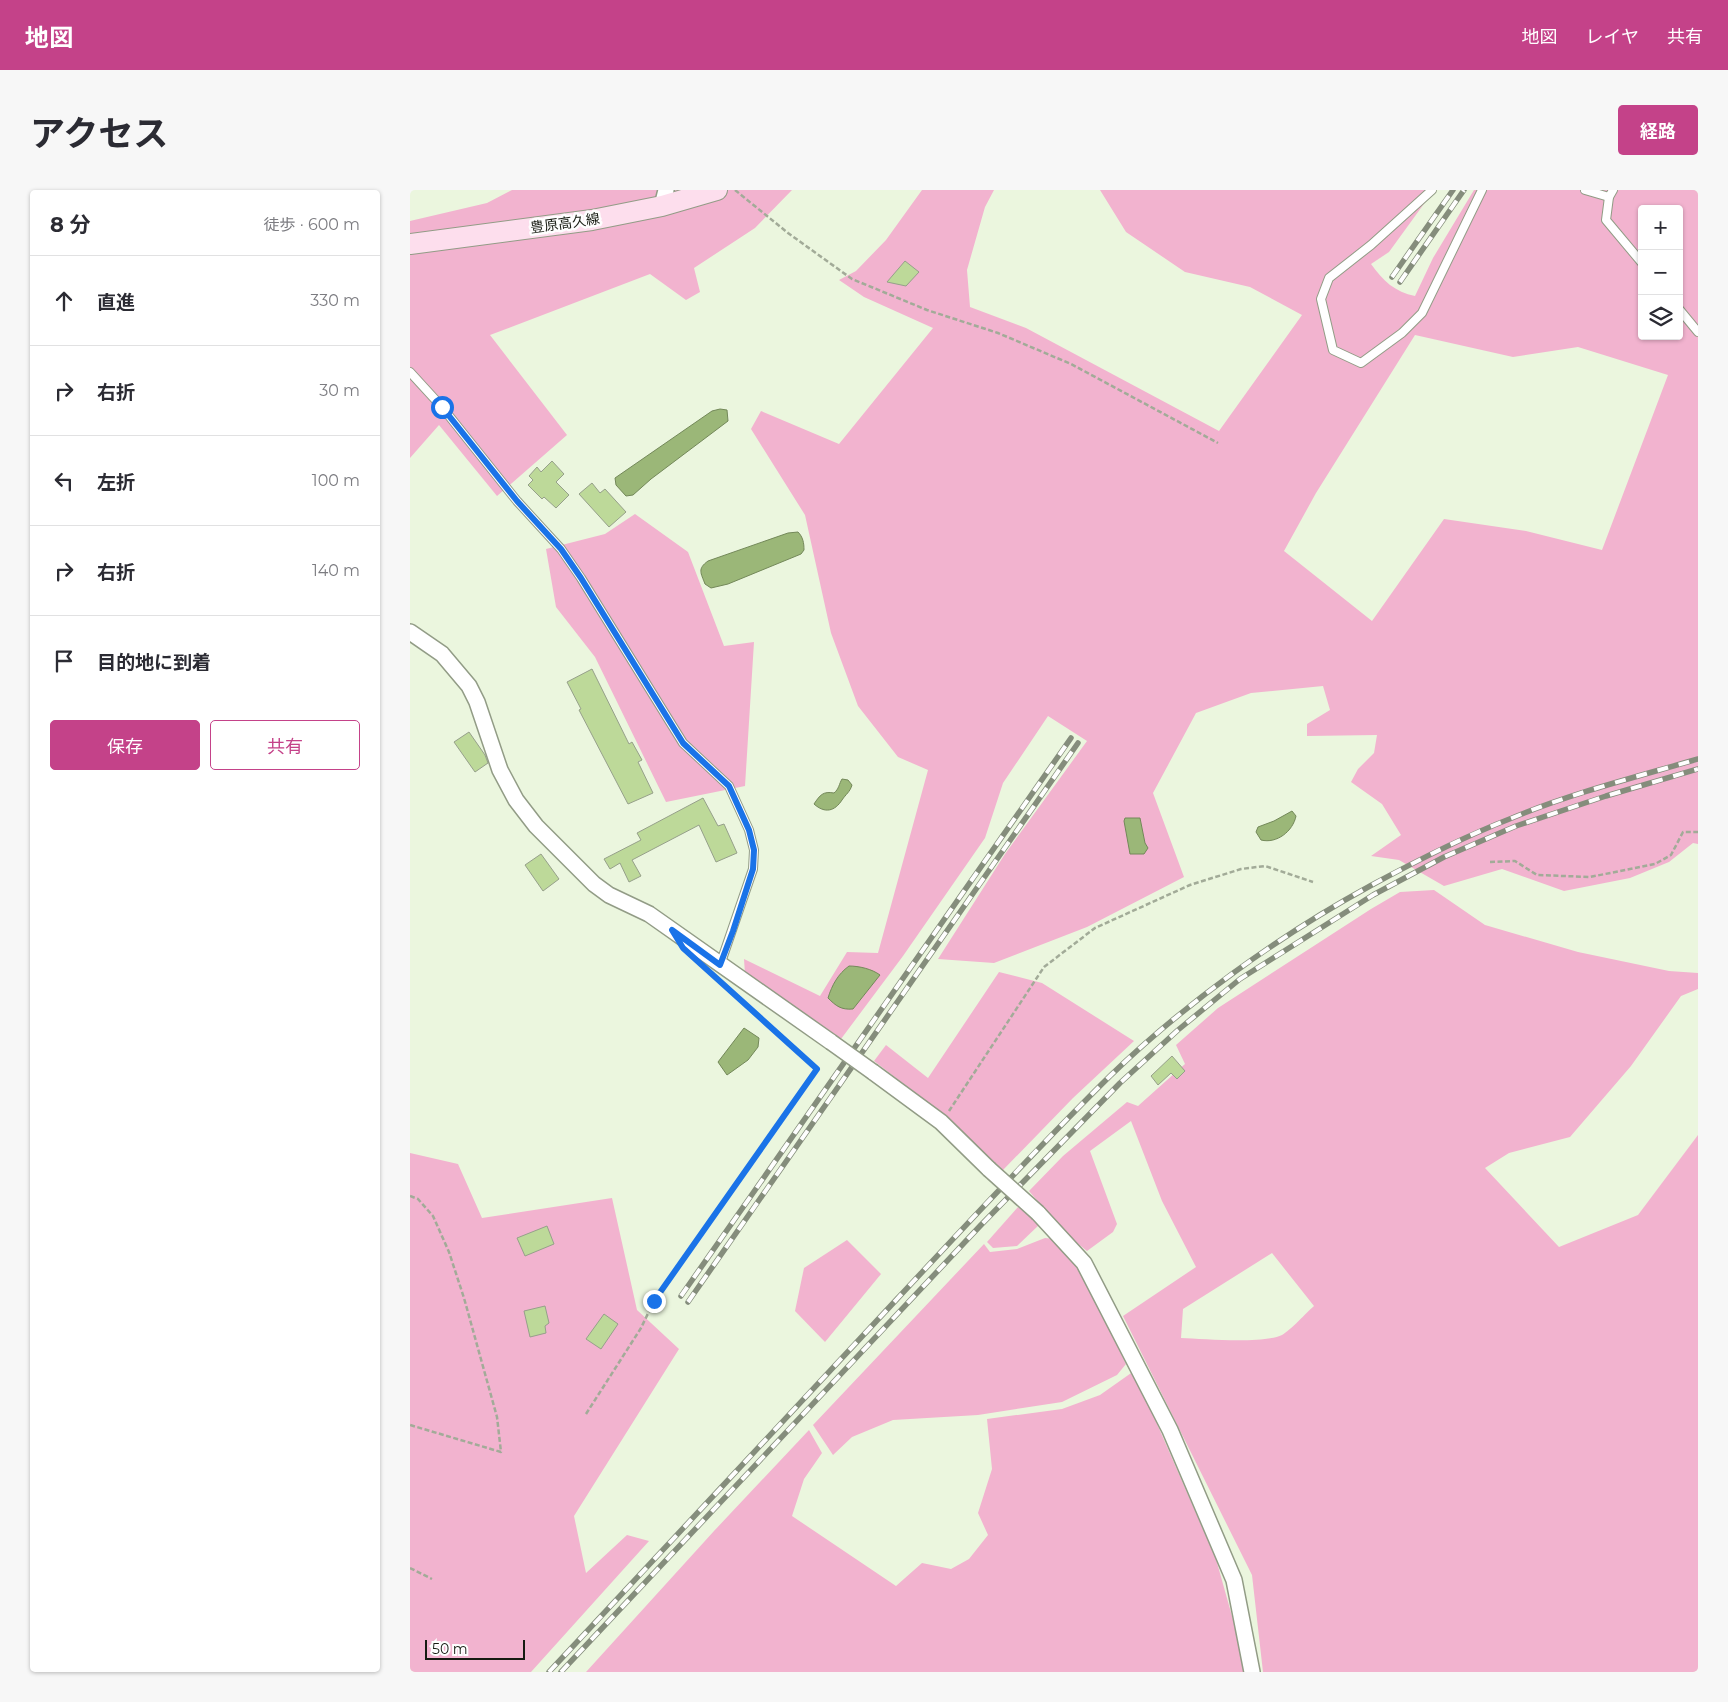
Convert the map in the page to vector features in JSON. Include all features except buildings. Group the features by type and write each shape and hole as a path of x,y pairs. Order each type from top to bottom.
{"main road":[{"name":"豊原高久線","path":"410,244 592,220 664,198 717,190"}],"street":[{"path":"410,632 442,654 469,686 477,702 500,770 516,800 536,826 594,884 610,895 649,914 941,1122 1038,1213 1084,1263 1170,1430 1234,1580 1252,1672"}],"lane":[{"path":"1432,190 1371,245 1329,278 1321,300 1333,350 1362,363 1402,333 1422,313 1482,190"},
{"path":"1585,190 1609,197"},
{"path":"1613,190 1609,197 1606,220 1638,258"},
{"path":"1683,315 1698,332"},
{"path":"410,372 442,407 517,501 561,549 683,743 729,786 749,830 754,850 753,869 720,965"}],"path":[{"path":"735,190 788,233 852,279 928,310 998,333 1071,364 1218,443"},
{"path":"1490,862 1514,861 1537,875 1590,877 1655,864 1671,855 1682,832 1698,832"},
{"path":"941,1122 1044,967 1095,928 1190,885 1241,869 1265,866 1313,882"},
{"path":"586,1414 641,1328 654,1301 817,1069 718,980"},
{"path":"410,1196 418,1199 433,1216 449,1252 464,1298 497,1417 501,1452 410,1425"},
{"path":"410,1568 432,1579"}],"shaded area":[{"path":"512,190 792,190 755,228 694,268 700,292 686,300 650,274 490,335 567,435 497,496 439,425 410,458 410,221 487,203"},
{"path":"922,190 994,190 985,207 967,270 970,307 1026,328 1219,431 1302,315 1250,287 1185,272 1126,232 1100,190 1434,190 1389,252 1371,264 1380,276 1395,289 1415,296 1433,258 1474,190 1698,190 1698,844 1693,843 1669,862 1630,878 1564,891 1502,869 1444,886 1399,860 1371,856 1401,835 1382,804 1351,782 1358,769 1374,753 1377,735 1307,736 1307,724 1330,710 1323,686 1251,693 1196,713 1153,793 1184,877 1087,927 994,963 938,959 1005,854 1087,741 1048,716 1003,783 985,838 903,956 841,1039 745,974 744,959 820,996 847,952 878,953 928,770 898,757 858,706 831,633 805,515 751,429 761,411 839,444 933,328 864,297 839,280 856,271 886,240","holes":["1415,335 1513,357 1578,347 1668,375 1602,550 1526,531 1444,519 1372,621 1284,551 1316,493","842,972 867,991 853,1009 845,1009 828,998 831,989"]},
{"path":"727,410 728,421 651,479 633,495 626,496 616,485 615,478 712,411"},
{"path":"635,514 688,552 724,646 754,642 745,786 666,802 595,657 556,607 546,549 605,534"},
{"path":"798,532 804,545 804,550 801,554 728,584 711,588 705,584 701,569 708,561 788,533"},
{"path":"842,779 848,780 852,785 836,807 826,810 814,804 822,794 834,793"},
{"path":"1292,811 1296,816 1292,827 1288,831 1273,840 1261,840 1256,832 1258,827"},
{"path":"1125,818 1140,818 1145,843 1148,848 1144,854 1130,854"},
{"path":"1434,890 1485,925 1578,952 1669,971 1698,973 1698,989 1681,996 1631,1066 1570,1137 1509,1153 1485,1168 1559,1247 1638,1215 1698,1135 1698,1672 1263,1672 1252,1575 1123,1316 1196,1267 1162,1201 1131,1121 1090,1151 1117,1224 1113,1232 1087,1251 1066,1234 1029,1191 1063,1156 1127,1102 1138,1106 1185,1064 1176,1045 1218,1008 1400,892","holes":["1272,1253 1314,1306 1286,1333 1273,1338 1233,1340 1181,1338 1183,1309"]},
{"path":"849,966 865,968 880,975 853,1009 845,1009 839,1007 828,998 836,980"},
{"path":"999,972 1042,983 1134,1041 1073,1098 1003,1170 940,1112 874,1061 886,1045 928,1078"},
{"path":"744,1028 759,1038 758,1047 748,1060 727,1075 718,1062"},
{"path":"410,1153 458,1164 482,1218 612,1198 637,1310 679,1349 574,1516 586,1573 627,1535 649,1541 531,1672 410,1672"},
{"path":"1018,1207 1040,1224 1017,1246 993,1248 987,1242"},
{"path":"1045,1238 1055,1239 1080,1265 1126,1364 1117,1375 1062,1402 978,1415 893,1420 852,1437 833,1455 813,1425 984,1244 990,1252 1017,1249"},
{"path":"847,1240 881,1274 825,1342 795,1311 804,1268"},
{"path":"1134,1371 1216,1559 1244,1659 1245,1672 586,1672 809,1430 822,1453 804,1479 792,1516 896,1586 922,1563 951,1569 969,1559 988,1535 978,1513 992,1469 987,1419 1062,1409 1100,1395"}],"railway":[{"path":"1392,277 1453,190"},
{"path":"1400,282 1464,190"},
{"path":"681,1296 1071,738"},
{"path":"688,1302 1078,743"},
{"path":"549,1672 976,1214 1110,1076 1169,1023 1234,973 1302,926 1370,886 1440,850 1494,825 1535,809 1604,786 1698,759"},
{"path":"561,1672 980,1226 1120,1083 1178,1030 1240,979 1373,895 1444,857 1516,826 1606,796 1698,769"}],"route":[{"path":"442,407 517,501 561,549 683,743 729,786 749,830 754,850 753,869 720,965 672,930 683,948 817,1069 654,1301"}]}
